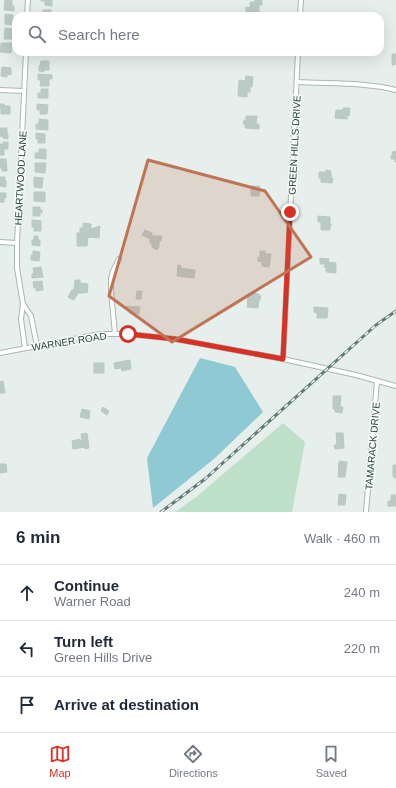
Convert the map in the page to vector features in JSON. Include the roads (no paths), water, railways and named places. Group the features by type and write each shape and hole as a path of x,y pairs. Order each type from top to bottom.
{"street":[{"path":"27,12 28,0"},
{"path":"300,12 301,0"},
{"name":"HEARTWOOD LANE","path":"25,348 20,319 23,304 17,268 17,243 26,56"},
{"name":"GREEN HILLS DRIVE","path":"283,359 298,56"},
{"path":"297,82 368,85 396,90"},
{"path":"0,90 24,91"},
{"path":"0,242 17,243"},
{"path":"115,334 111,279 113,271 119,260"},
{"name":"HEARTWOOD LANE","path":"23,304 31,316 37,346"},
{"name":"WARNER ROAD","path":"0,353 100,334 134,334 175,339 283,359 396,386"},
{"name":"TAMARACK DRIVE","path":"366,512 377,381"}],"water":[{"path":"200,358 235,367 263,412 215,458 153,508 147,458"}],"railway":[{"path":"161,512 205,479 376,325 396,311"}]}
